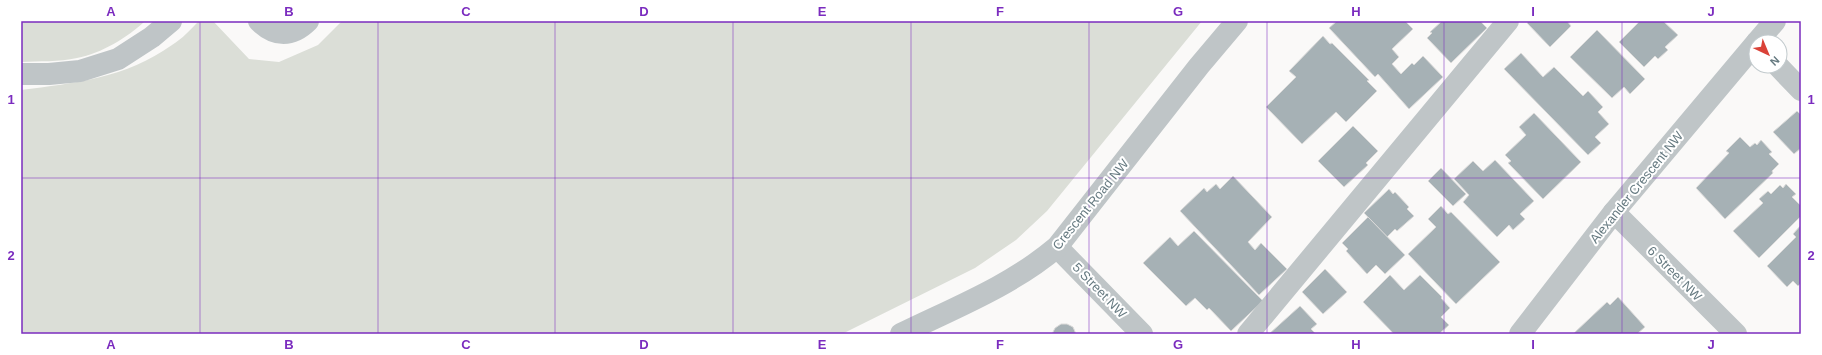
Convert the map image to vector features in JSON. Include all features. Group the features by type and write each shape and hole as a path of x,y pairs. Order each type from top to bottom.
{"street":[{"path":"21,74 49,74 80,70 118,60 171,21"},
{"path":"259,21 266,28 284,34 301,28 308,21"},
{"name":"Crescent Road NW","path":"901,334 1013,279 1040,261 1057,247 1236,21"},
{"path":"1248,334 1508,21"},
{"name":"Alexander Crescent NW","path":"1764,34 1775,21"},
{"name":"Alexander Crescent NW","path":"1520,334 1614,212 1748,53"},
{"path":"1786,74 1801,90"},
{"name":"6 Street NW","path":"1614,212 1736,334"},
{"name":"5 Street NW","path":"1057,247 1142,334"}],"shaded area":[{"path":"21,21 145,21 114,44 86,56 63,60 21,62"},
{"path":"199,21 213,21 249,59 279,62 318,45 342,21 1202,21 1047,211 1016,240 975,268 842,334 21,334 21,90 61,85 100,77 137,65 176,43"}],"building":[{"path":"1337,21 1405,21 1413,29 1392,49 1399,57 1392,64 1401,74 1412,63 1414,65 1423,56 1443,77 1409,109 1378,74 1375,77 1329,28"},
{"path":"1442,21 1480,21 1487,28 1451,63 1427,38 1432,33 1430,32"},
{"path":"1529,21 1567,21 1571,26 1550,47 1527,23"},
{"path":"1640,21 1663,21 1678,35 1665,47 1668,50 1658,59 1655,56 1644,67 1619,42"},
{"path":"1597,30 1645,79 1630,94 1624,87 1612,98 1570,57"},
{"path":"1323,36 1369,80 1367,81 1377,91 1346,122 1336,112 1302,144 1266,107 1296,77 1289,71"},
{"path":"1521,53 1543,77 1554,67 1583,96 1588,91 1603,107 1598,112 1609,124 1595,137 1601,143 1588,155 1504,69"},
{"path":"1797,111 1801,115 1801,148 1794,154 1773,132"},
{"path":"1534,113 1581,162 1543,199 1508,163 1511,161 1505,155 1526,135 1519,127"},
{"path":"1353,126 1378,151 1366,163 1368,165 1344,187 1318,161"},
{"path":"1740,137 1750,147 1755,143 1757,145 1761,140 1772,152 1769,154 1779,164 1772,171 1773,173 1725,219 1696,188 1729,153 1726,151"},
{"path":"1495,160 1534,201 1520,214 1525,219 1513,230 1509,225 1497,237 1463,202 1469,195 1454,179 1473,161 1483,171"},
{"path":"1441,168 1466,194 1453,206 1428,181"},
{"path":"1233,176 1272,217 1248,242 1255,250 1261,243 1287,269 1259,295 1180,211 1204,188 1207,192 1216,184 1220,189"},
{"path":"1786,184 1796,194 1792,197 1801,206 1801,216 1759,258 1733,231 1763,203 1759,199 1768,191 1771,194 1780,185 1783,188"},
{"path":"1389,189 1393,194 1395,192 1409,207 1407,209 1414,216 1397,231 1395,229 1387,237 1364,213"},
{"path":"1441,206 1448,214 1451,212 1500,262 1456,304 1408,254 1436,227 1428,219"},
{"path":"1368,217 1405,255 1385,274 1376,265 1367,274 1346,251 1348,249 1342,243"},
{"path":"1801,225 1801,283 1798,286 1793,281 1787,287 1767,266 1796,237 1793,234"},
{"path":"1194,231 1263,301 1231,331 1209,308 1207,310 1195,298 1186,306 1143,263 1170,237 1178,246"},
{"path":"1325,269 1347,292 1323,314 1302,292"},
{"path":"1390,275 1404,290 1420,275 1442,297 1441,298 1450,308 1441,317 1449,325 1439,334 1394,334 1363,302"},
{"path":"1618,297 1645,327 1637,334 1573,334 1607,302 1610,305"},
{"path":"1300,306 1317,324 1311,329 1316,334 1269,334"},
{"path":"1061,324 1067,324 1073,327 1076,334 1052,334 1055,328"}]}
